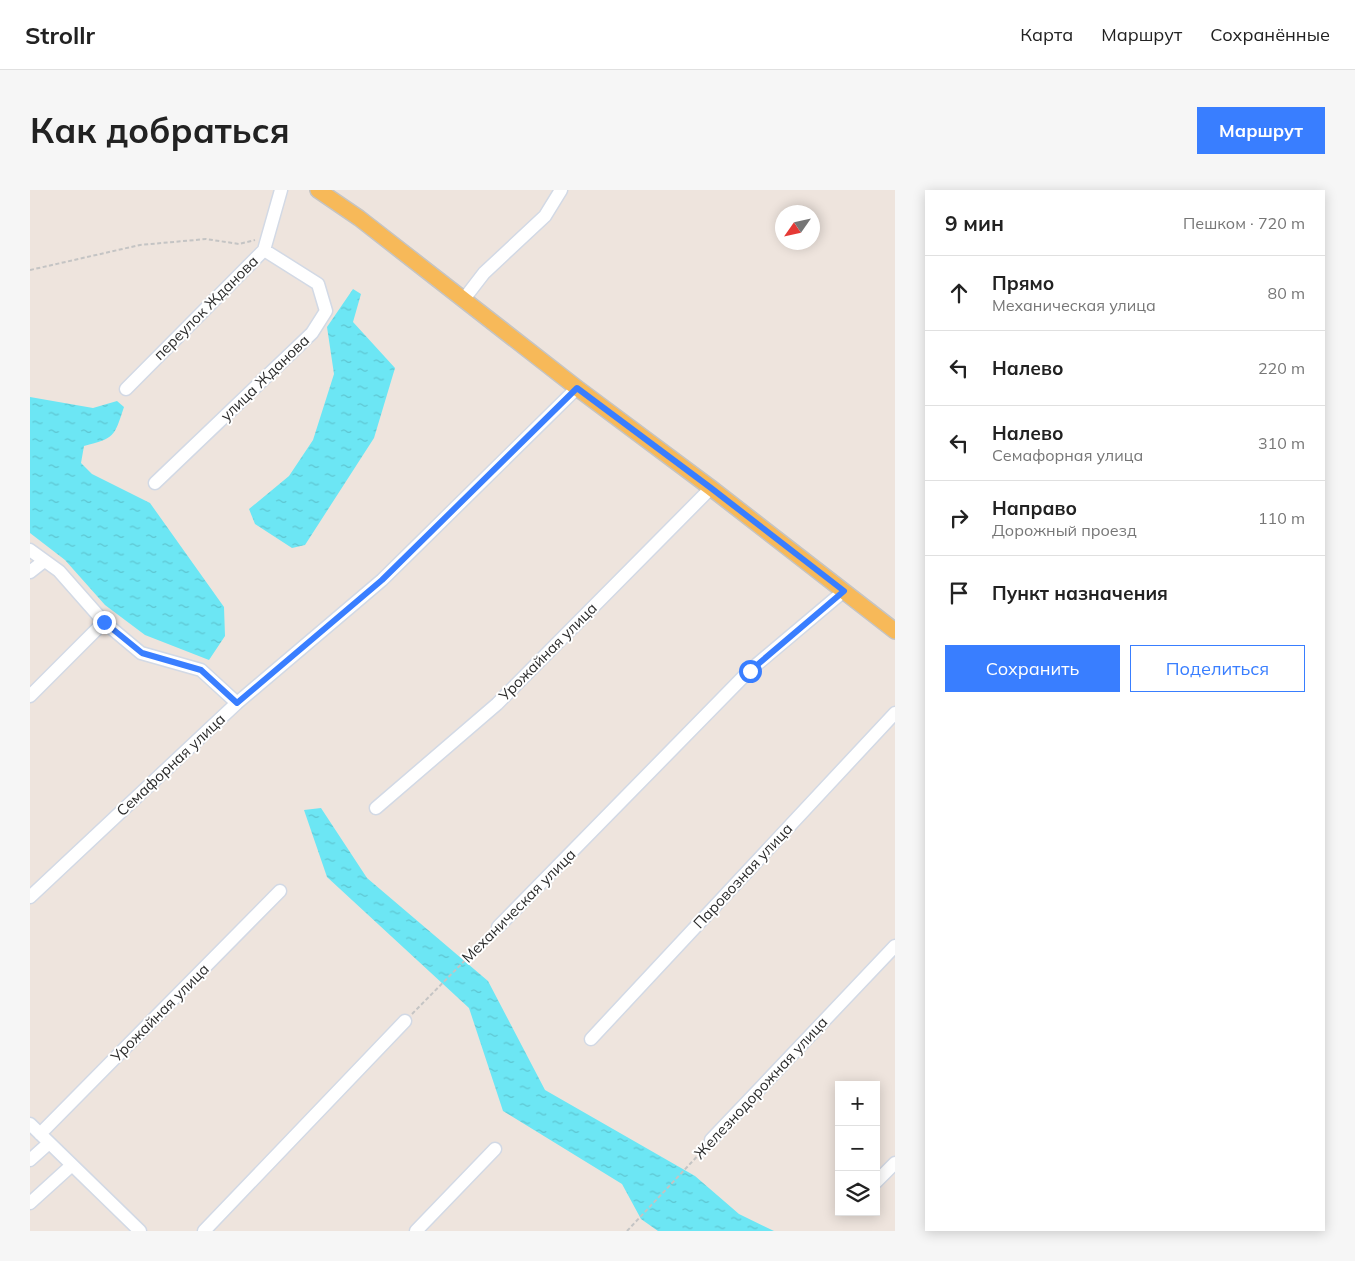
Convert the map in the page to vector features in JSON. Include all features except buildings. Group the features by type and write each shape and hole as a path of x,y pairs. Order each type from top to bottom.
{"main road":[{"path":"318,190 359,218 577,388 711,488 895,631"}],"street":[{"name":"переулок Жданова","path":"126,389 264,250 282,190"},
{"path":"464,299 484,273 545,216 561,190"},
{"name":"улица Жданова","path":"155,483 312,333 326,310 318,284 264,250"},
{"name":"Семафорная улица","path":"30,897 237,703 382,580 577,388"},
{"name":"Урожайная улица","path":"376,808 497,704 711,488"},
{"path":"30,550 59,571 104,622 142,653 201,670 237,703"},
{"path":"30,572 44,560"},
{"name":"Механическая улица","path":"498,927 750,671 844,591"},
{"path":"30,696 104,622"},
{"name":"Паровозная улица","path":"591,1039 895,713"},
{"name":"Урожайная улица","path":"30,1160 45,1138 280,891"},
{"name":"Железнодорожная улица","path":"711,1140 895,946"},
{"path":"204,1231 405,1021"},
{"path":"30,1124 140,1231"},
{"path":"416,1231 495,1149"},
{"path":"880,1178 895,1163"},
{"path":"30,1204 72,1165"}],"path":[{"path":"30,270 140,245 206,239 239,244 253,241 271,227"},
{"name":"Механическая улица","path":"405,1021 498,927"},
{"name":"Железнодорожная улица","path":"627,1231 711,1140"}],"water":[{"path":"353,289 361,294 353,322 395,368 374,438 305,545 292,548 255,524 249,509 289,476 313,440 334,374 327,327"},
{"path":"30,397 93,408 117,401 124,407 118,425 112,435 102,441 84,446 81,463 92,474 150,503 224,607 225,636 209,660 145,635 105,605 65,560 30,533"},
{"path":"321,808 367,878 488,981 545,1090 695,1176 739,1214 774,1231 658,1231 641,1219 622,1184 503,1111 469,1008 327,877 304,810"}],"route":[{"path":"104,622 142,653 201,670 237,703 382,580 577,388 844,591 750,671"}]}
